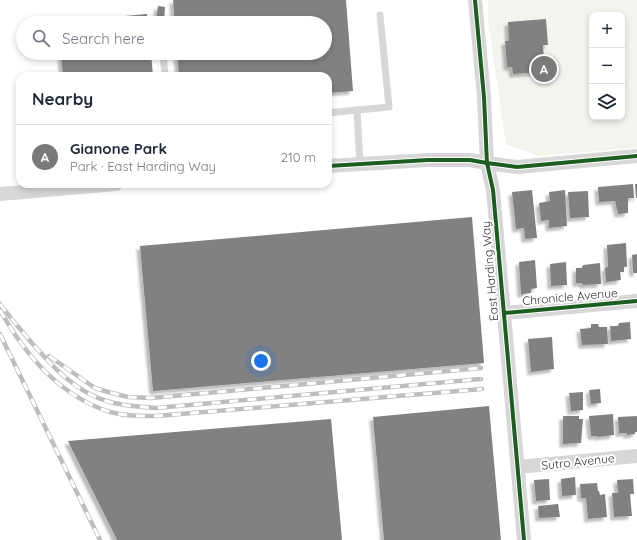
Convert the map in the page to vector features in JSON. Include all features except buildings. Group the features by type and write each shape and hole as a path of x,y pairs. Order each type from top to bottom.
{"street":[{"name":"East Harding Way","path":"475,0 484,97 487,163 493,190 524,540"},
{"path":"332,166 428,160 470,160 516,167 637,156"},
{"path":"0,194 52,188"},
{"name":"Chronicle Avenue","path":"504,313 637,302"},
{"name":"Sutro Avenue","path":"518,467 637,456"}],"lane":[{"path":"332,113 389,107 380,15"},
{"path":"164,60 165,72"},
{"path":"357,110 360,164"}],"shaded area":[{"path":"488,0 637,0 637,148 539,156 506,144 488,21"}],"railway":[{"path":"0,304 39,351 57,370 76,386 98,398 127,405 156,408 481,379"},
{"path":"0,310 21,343 33,358 60,385 75,396 92,405 110,412 121,414 156,416 482,389"},
{"path":"0,334 100,540"},
{"path":"49,356 95,388 128,397 151,398 481,368"}],"cycle path":[{"path":"475,0 484,97 487,163 493,190 524,540"},
{"path":"332,166 428,160 470,160 517,167 637,156"},
{"path":"504,313 637,301"}],"place":[{"name":"Gianone Park","path":"544,69"}]}
